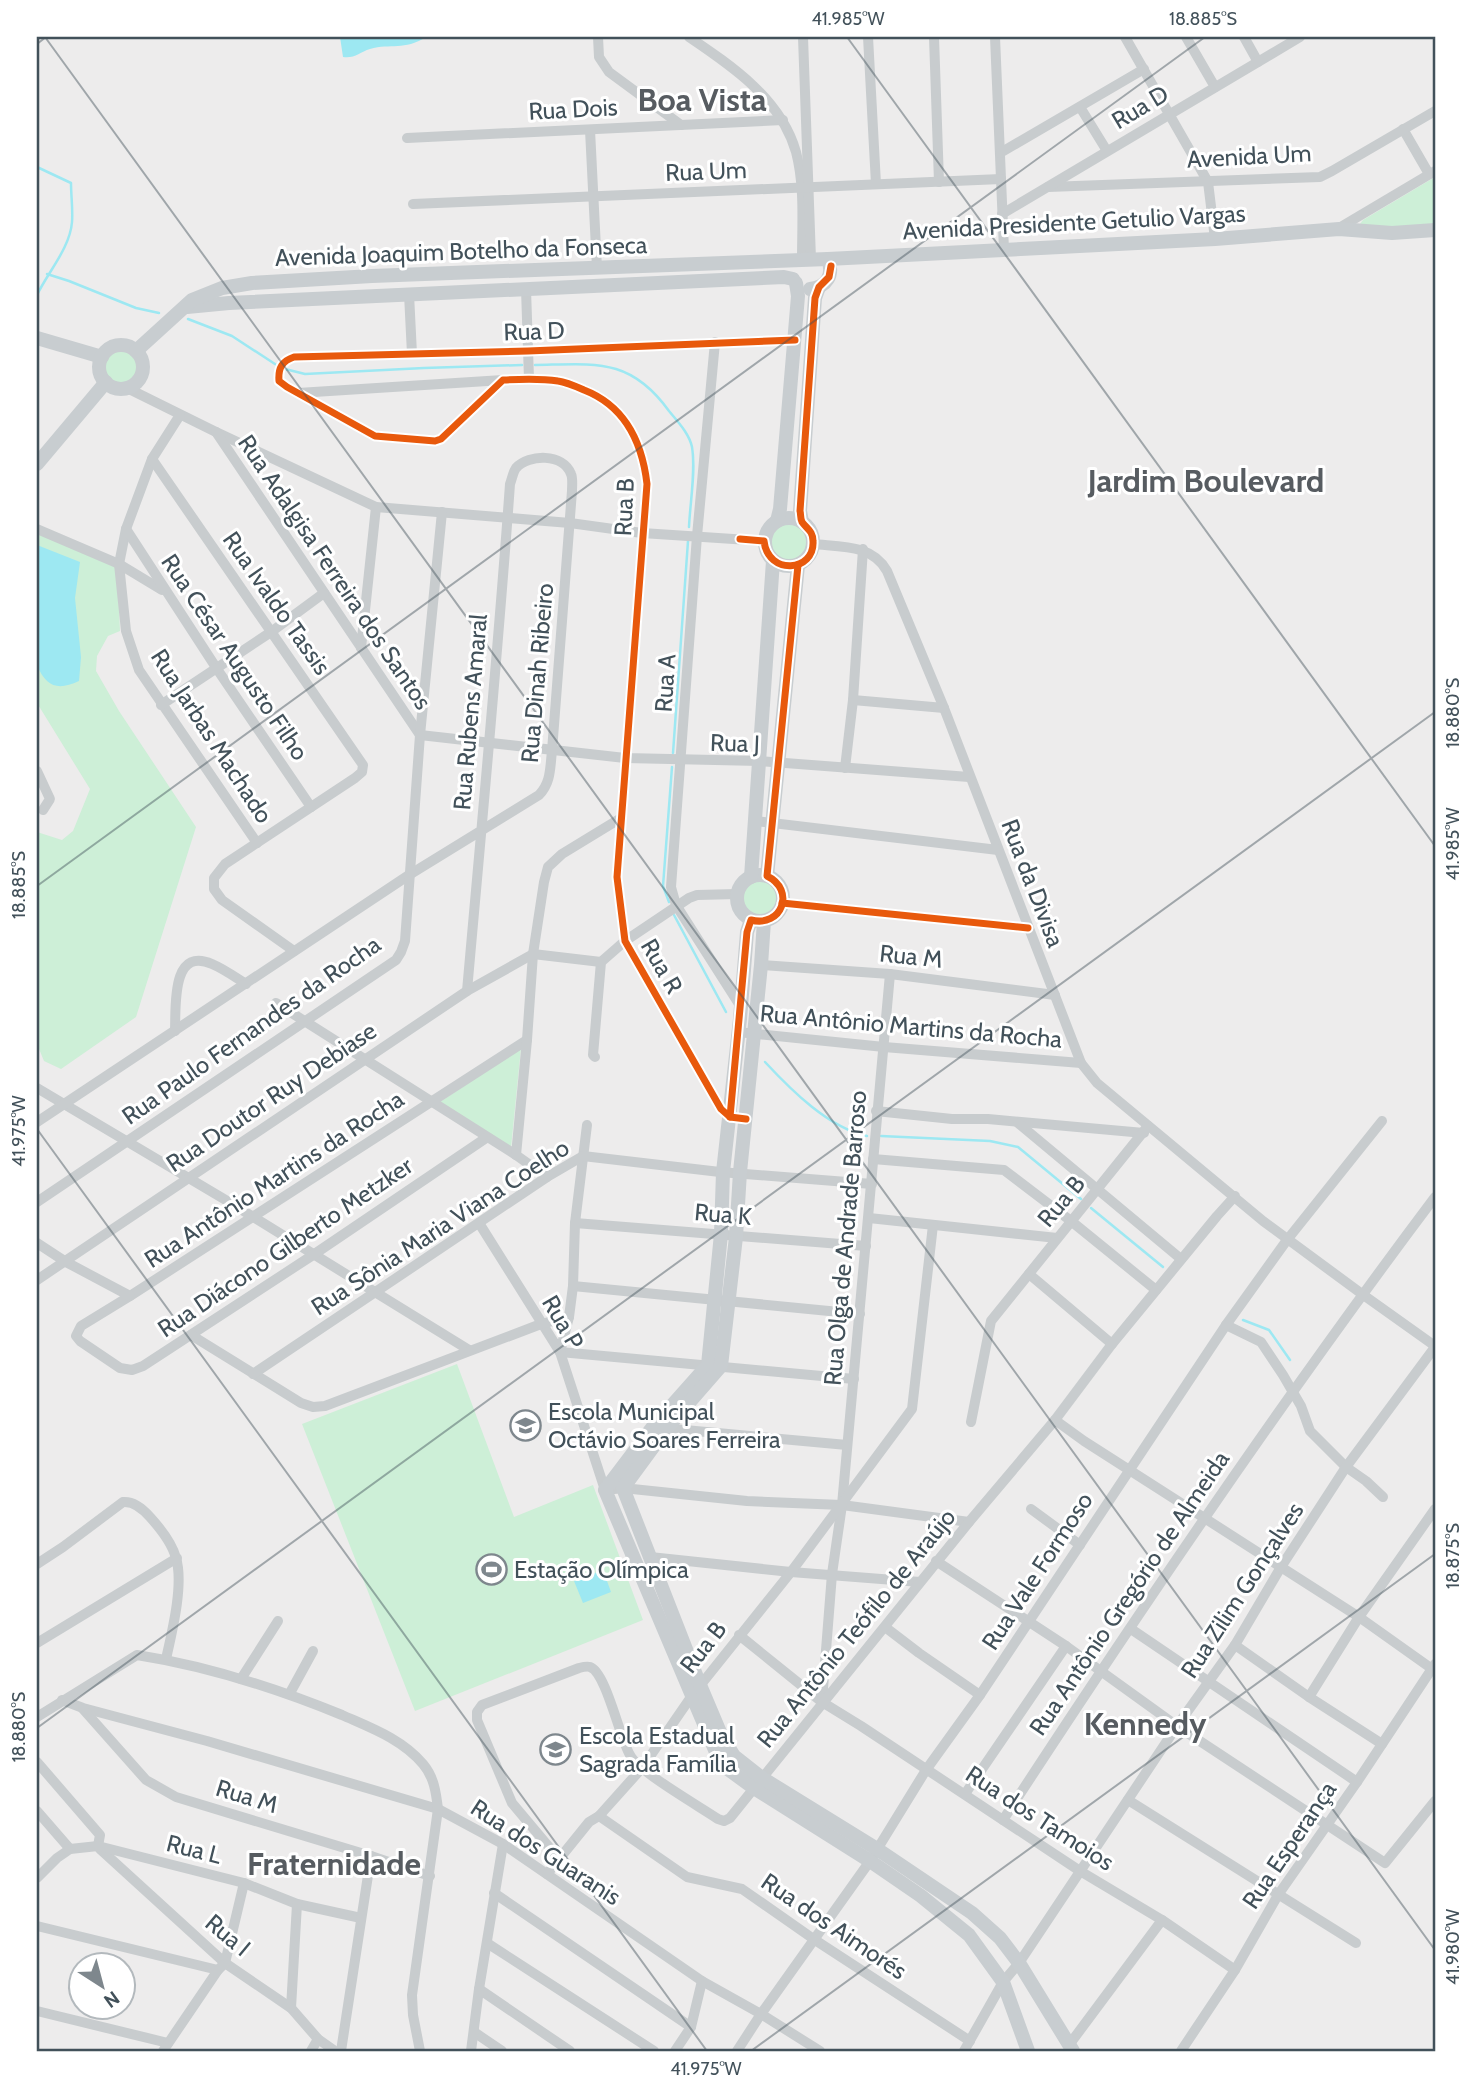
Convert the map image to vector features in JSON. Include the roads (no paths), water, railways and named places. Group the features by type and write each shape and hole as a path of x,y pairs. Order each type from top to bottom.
{"street":[{"path":"598,37 599,57 609,72 681,125"},
{"path":"689,37 743,77 767,99 783,120 805,187"},
{"path":"777,521 790,518 802,522 811,531 813,544 808,557 797,565 785,566 773,561 765,549 764,541 766,533 777,521 780,509 798,296 791,270 802,260 805,187 803,37"},
{"path":"867,37 876,184"},
{"path":"934,37 939,182"},
{"path":"995,37 1004,250"},
{"path":"1186,37 1215,87"},
{"path":"1244,37 1258,62"},
{"name":"Rua D","path":"1002,214 1300,37"},
{"path":"1129,38 1208,182 1216,239"},
{"path":"1000,153 1144,69"},
{"path":"1080,107 1107,151"},
{"name":"Avenida Um","path":"1048,187 1320,177 1435,111"},
{"name":"Rua Dois","path":"407,138 783,120"},
{"path":"1339,229 1432,172 1403,129"},
{"path":"590,130 597,268"},
{"name":"Rua Um","path":"413,204 1001,179"},
{"name":"Avenida Presidente Getulio Vargas","path":"802,260 1216,239 1339,229 1392,233 1435,230"},
{"path":"184,307 784,276 809,289 827,282 831,273 828,259"},
{"name":"Avenida Joaquim Botelho da Fonseca","path":"136,351 192,300 222,288 252,283 802,260"},
{"path":"802,522 800,511 810,364 815,298 819,287"},
{"path":"526,289 529,379"},
{"path":"409,294 412,354"},
{"path":"37,338 102,357"},
{"name":"Rua D","path":"297,393 279,381 280,367 286,359 294,357 794,340"},
{"name":"Rua A","path":"715,342 697,536 671,887 677,905 741,1008"},
{"path":"111,347 131,347 136,351 143,362 138,381 120,388 106,382 100,370 102,357 111,347"},
{"path":"793,363 810,364"},
{"name":"Rua B","path":"297,393 529,379 560,381 599,396 617,411 643,454 647,484 625,758"},
{"path":"297,393 375,436 435,441 447,434 503,380"},
{"path":"37,464 106,382"},
{"path":"127,387 180,415 376,507 570,523 642,533 764,541"},
{"name":"Rua Jarbas Machado","path":"180,415 152,459 126,529 119,564 126,631 139,670 257,843"},
{"name":"Rua Adalgisa Ferreira dos Santos","path":"216,432 420,735"},
{"name":"Rua Rubens Amaral","path":"467,991 510,484 515,469 528,460 543,457"},
{"name":"Rua Dinah Ribeiro","path":"37,1122 268,968 544,790 548,781 552,751 570,523 571,474 554,459 543,457"},
{"name":"Rua Ivaldo Tassis","path":"152,459 363,765 362,772 311,807"},
{"path":"361,648 376,507"},
{"name":"Rua Paulo Fernandes da Rocha","path":"37,1202 396,960 401,952 405,941 420,735 442,512"},
{"path":"37,529 119,564 166,592"},
{"name":"Rua César Augusto Filho","path":"126,529 311,807"},
{"path":"813,544 863,549 853,700 845,768"},
{"name":"Rua da Divisa","path":"863,549 875,555 887,570 944,708 1081,1063 1097,1083 1146,1129 1236,1196 1287,1240 1435,1346"},
{"path":"751,877 773,561"},
{"path":"766,876 797,565"},
{"path":"161,705 271,632 324,593"},
{"path":"853,700 944,708"},
{"name":"Rua J","path":"420,735 625,758 760,761 969,777"},
{"name":"Rua R","path":"625,758 617,877 625,941 722,1109 730,1117"},
{"path":"37,771 51,799 43,810"},
{"path":"294,951 222,900 214,889 214,878 225,864 311,807"},
{"path":"516,1155 533,954 548,867 562,854 621,818"},
{"path":"756,821 998,850"},
{"path":"722,1301 723,1172 747,932 757,920 776,915 782,903 781,889 766,876 751,877 744,881 737,894 739,909 757,920"},
{"path":"595,1057 593,1055 601,962 625,941 689,898 697,895 737,894"},
{"path":"782,903 1028,928"},
{"path":"623,1488 714,1366 722,1301 736,1237 761,965 757,920"},
{"path":"533,954 601,962"},
{"name":"Rua Doutor Ruy Debiase","path":"37,1280 467,991 533,954"},
{"path":"175,1031 178,980 190,962 212,964 246,984"},
{"name":"Rua M","path":"761,965 890,974 1055,995"},
{"name":"Rua Olga de Andrade Barroso","path":"822,1702 890,974"},
{"path":"276,1003 547,1177"},
{"name":"Rua Antônio Martins da Rocha","path":"738,1032 1081,1063"},
{"name":"Rua Antônio Martins da Rocha","path":"103,1357 76,1336 81,1326 527,1040"},
{"path":"37,1088 254,1217 468,1350"},
{"path":"876,1111 952,1119 1146,1129"},
{"path":"730,1117 746,1119"},
{"name":"Rua Vale Formoso","path":"737,2051 874,1855 926,1770 980,1695 1226,1325 1287,1240 1382,1121"},
{"path":"1017,1122 1181,1259"},
{"path":"587,1125 575,1223 573,1286 560,1352 853,1379"},
{"name":"Rua B","path":"971,1422 991,1321 1146,1129"},
{"name":"Rua Diácono Gilberto Metzker","path":"103,1357 120,1368 132,1370 143,1366 486,1138"},
{"name":"Rua Sônia Maria Viana Coelho","path":"253,1374 547,1177 583,1156 723,1172 872,1184"},
{"path":"873,1160 1004,1170 1156,1290"},
{"name":"Rua Antônio Teófilo de Araújo","path":"559,1859 512,1803 477,1720 477,1713 482,1705 588,1666 602,1683 630,1756 642,1768 718,1819 724,1821 730,1818 936,1561 1055,1420 1181,1259 1236,1196"},
{"name":"Rua Antônio Gregório de Almeida","path":"1003,1820 1204,1517 1362,1294 1435,1197"},
{"path":"869,1218 1057,1238"},
{"name":"Rua P","path":"479,1223 560,1352 605,1490"},
{"name":"Rua K","path":"575,1223 866,1246"},
{"name":"Rua B","path":"547,1874 589,1822 599,1816 642,1768 695,1691 842,1506 912,1409 933,1225"},
{"path":"37,1242 66,1262 130,1296"},
{"path":"1029,1274 1112,1344"},
{"path":"573,1286 860,1314"},
{"path":"191,1335 302,1403 313,1407 325,1406 468,1350 569,1317"},
{"path":"1226,1325 1261,1342 1301,1406 1310,1432 1346,1467 1383,1497"},
{"name":"Rua Zilim Gonçalves","path":"964,2051 1003,1982 1235,1645 1281,1567 1346,1467 1435,1346"},
{"path":"605,1490 652,1427 714,1366"},
{"path":"1055,1420 1434,1668"},
{"path":"652,1427 847,1445"},
{"path":"623,1488 695,1691"},
{"path":"605,1490 623,1488 747,1501 842,1506 969,1522"},
{"path":"605,1490 695,1691 734,1756 758,1783 972,1913 1000,1938 1071,2048 1162,1920"},
{"path":"37,1563 123,1502 129,1501 147,1514 168,1541 177,1559 176,1612 166,1659"},
{"path":"1309,1697 1359,1617 1435,1508"},
{"path":"1031,1509 1080,1545"},
{"path":"650,1558 920,1581"},
{"path":"37,1643 177,1559"},
{"path":"936,1561 1066,1646 1177,1726 1385,1863 1435,1801"},
{"path":"240,1679 278,1621"},
{"path":"885,1626 980,1695"},
{"path":"1131,1629 1357,1782"},
{"name":"Rua dos Tamoios","path":"739,1635 822,1702 1080,1871 1162,1920 1235,1970"},
{"path":"1235,1645 1382,1744"},
{"path":"965,1794 1066,1646"},
{"path":"290,1693 313,1651"},
{"path":"37,1717 137,1655 166,1659 290,1693 387,1735 408,1749 424,1764 432,1778 438,1809 412,1995 420,2051"},
{"name":"Rua Esperança","path":"1182,2051 1235,1970 1278,1895 1434,1668"},
{"name":"Rua dos Guaranis","path":"62,1700 438,1809 503,1844 702,1981 820,2051"},
{"name":"Rua M","path":"83,1708 146,1780 176,1797 429,1876"},
{"path":"37,1762 100,1835 97,1846 70,1849 37,1878"},
{"path":"1128,1800 1356,1943"},
{"path":"37,1811 70,1849"},
{"name":"Rua dos Aimorés","path":"599,1816 687,1877 742,1889 970,2041"},
{"path":"471,2051 503,1844"},
{"name":"Rua L","path":"97,1846 244,1883 297,1904 361,1918"},
{"name":"Rua I","path":"97,1846 221,1966 291,2008 318,2039 335,2051"},
{"path":"874,1855 969,1935 1003,1982 1028,2051"},
{"path":"341,2051 371,1856"},
{"path":"37,2011 166,2047 221,1966 244,1883"},
{"path":"494,1894 691,2027"},
{"path":"291,2008 297,1904"},
{"path":"37,1926 221,1966"},
{"path":"487,1942 654,2051"},
{"path":"675,2051 691,2027 702,1981"},
{"path":"479,1989 570,2051"},
{"path":"474,2032 502,2051"},
{"path":"311,2051 318,2039"}],"water":[{"path":"340,37 426,37 411,44 378,47 343,57"},
{"path":"37,545 80,562 75,598 81,657 79,681 65,686 49,682 37,665"},
{"path":"603,1570 611,1592 583,1603 574,1581"}],"waterway":[{"path":"37,167 71,183 72,212 67,241 37,295"},
{"path":"47,274 136,308 159,313"},
{"path":"188,319 232,336 278,366"},
{"path":"285,369 305,374 522,365"},
{"path":"535,365 610,367 625,372 655,393 682,428 692,447 689,527"},
{"path":"673,753 688,541"},
{"path":"669,902 663,886 672,767"},
{"path":"674,915 726,1012"},
{"path":"765,1062 799,1096 825,1116 853,1132 867,1136"},
{"path":"881,1136 990,1141 1018,1147 1081,1199"},
{"path":"1091,1208 1163,1267"},
{"path":"1243,1320 1269,1330 1290,1360"}],"place":[{"name":"Escola Municipal Octávio Soares Ferreira","path":"525,1425"},
{"name":"Estação Olímpica","path":"491,1569"},
{"name":"Escola Estadual Sagrada Família","path":"556,1749"}],"district":[{"name":"Boa Vista","path":"702,99"},
{"name":"Jardim Boulevard","path":"1206,480"},
{"name":"Kennedy","path":"1145,1723"},
{"name":"Fraternidade","path":"334,1863"}]}
